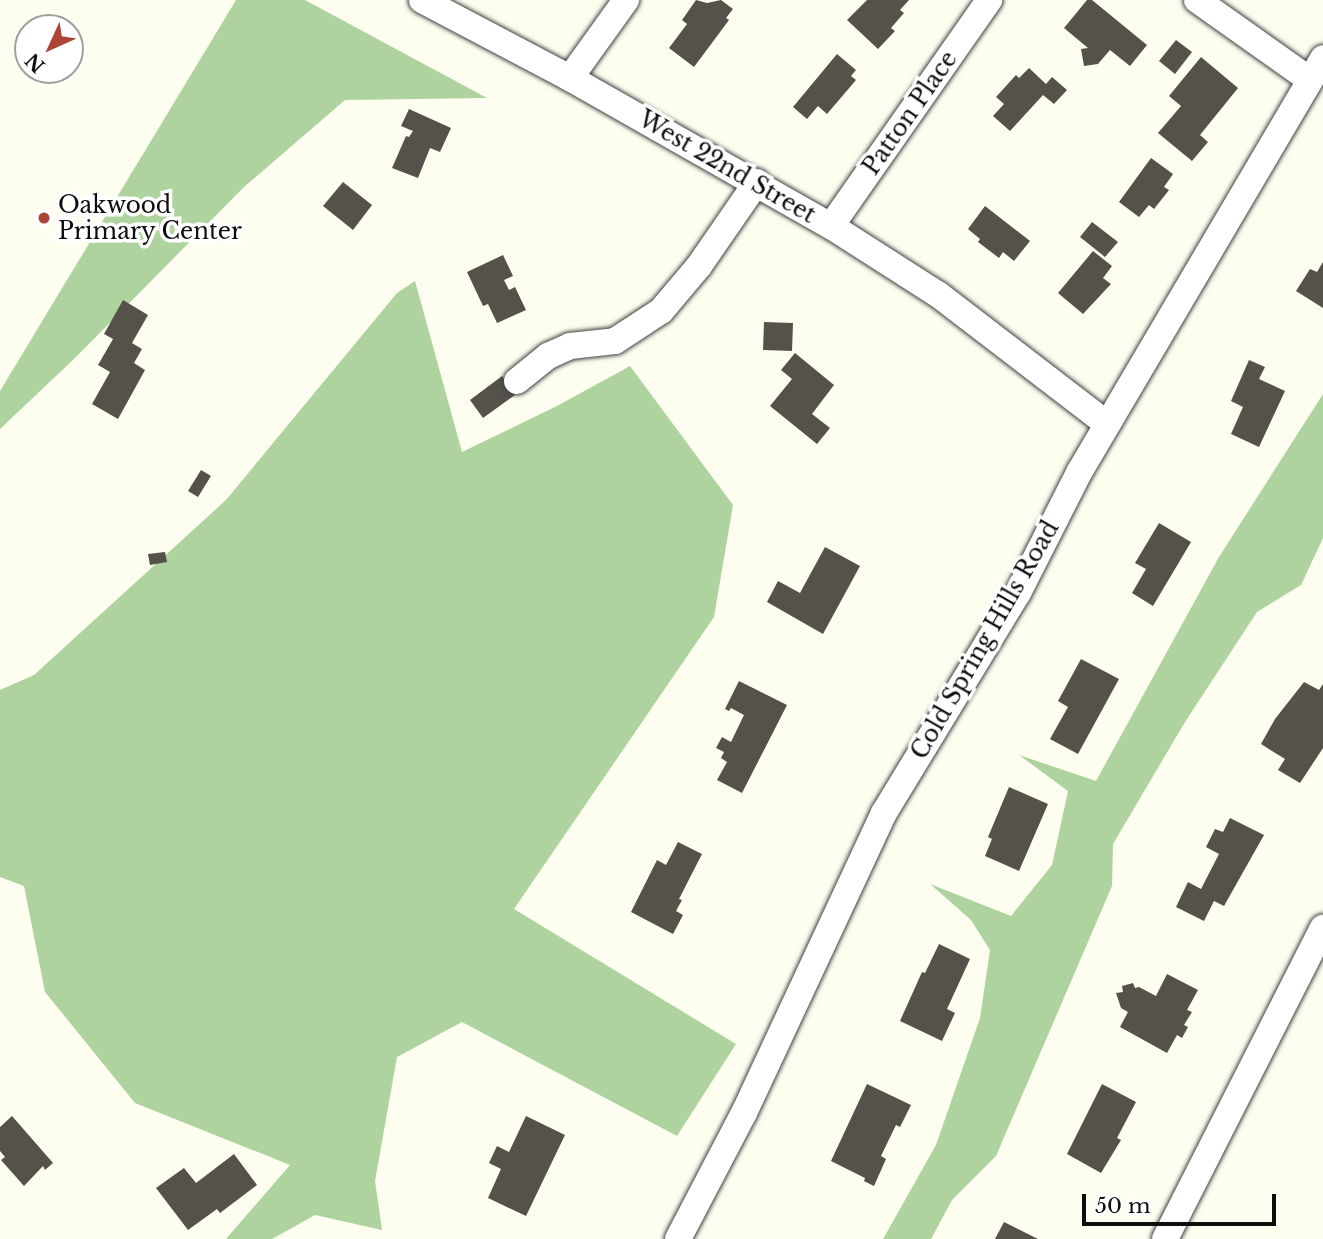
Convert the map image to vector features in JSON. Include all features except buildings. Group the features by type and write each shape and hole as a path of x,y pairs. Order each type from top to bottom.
{"street":[{"name":"West 22nd Street","path":"422,0 570,78 831,226 939,295 1107,424"},
{"path":"570,78 626,0"},
{"name":"Patton Place","path":"831,226 989,0"},
{"path":"1197,0 1317,69"},
{"name":"Cold Spring Hills Road","path":"678,1239 744,1113 884,813 1018,593 1107,424 1317,69"},
{"path":"517,382 548,356 570,346 615,341 662,311 699,266 757,183"},
{"path":"1165,1239 1323,928"}],"green space":[{"path":"236,0 305,0 487,98 345,100 244,187 75,358 0,429 0,391"},
{"path":"415,281 462,452 557,406 630,366 733,505 714,617 514,909 736,1044 677,1136 462,1022 397,1057 375,1181 382,1230 315,1215 272,1239 226,1239 290,1165 135,1103 45,992 24,886 0,877 0,690 34,675 226,500 397,293"},
{"path":"1323,394 1323,538 1301,585 1257,612 1185,722 1113,844 1112,886 996,1156 952,1200 931,1239 883,1239 936,1145 980,1018 990,950 971,920 930,884 1011,916 1052,865 1068,791 1019,755 1096,781 1219,557"}],"place":[{"name":"Oakwood Primary Center","path":"44,218"}]}
